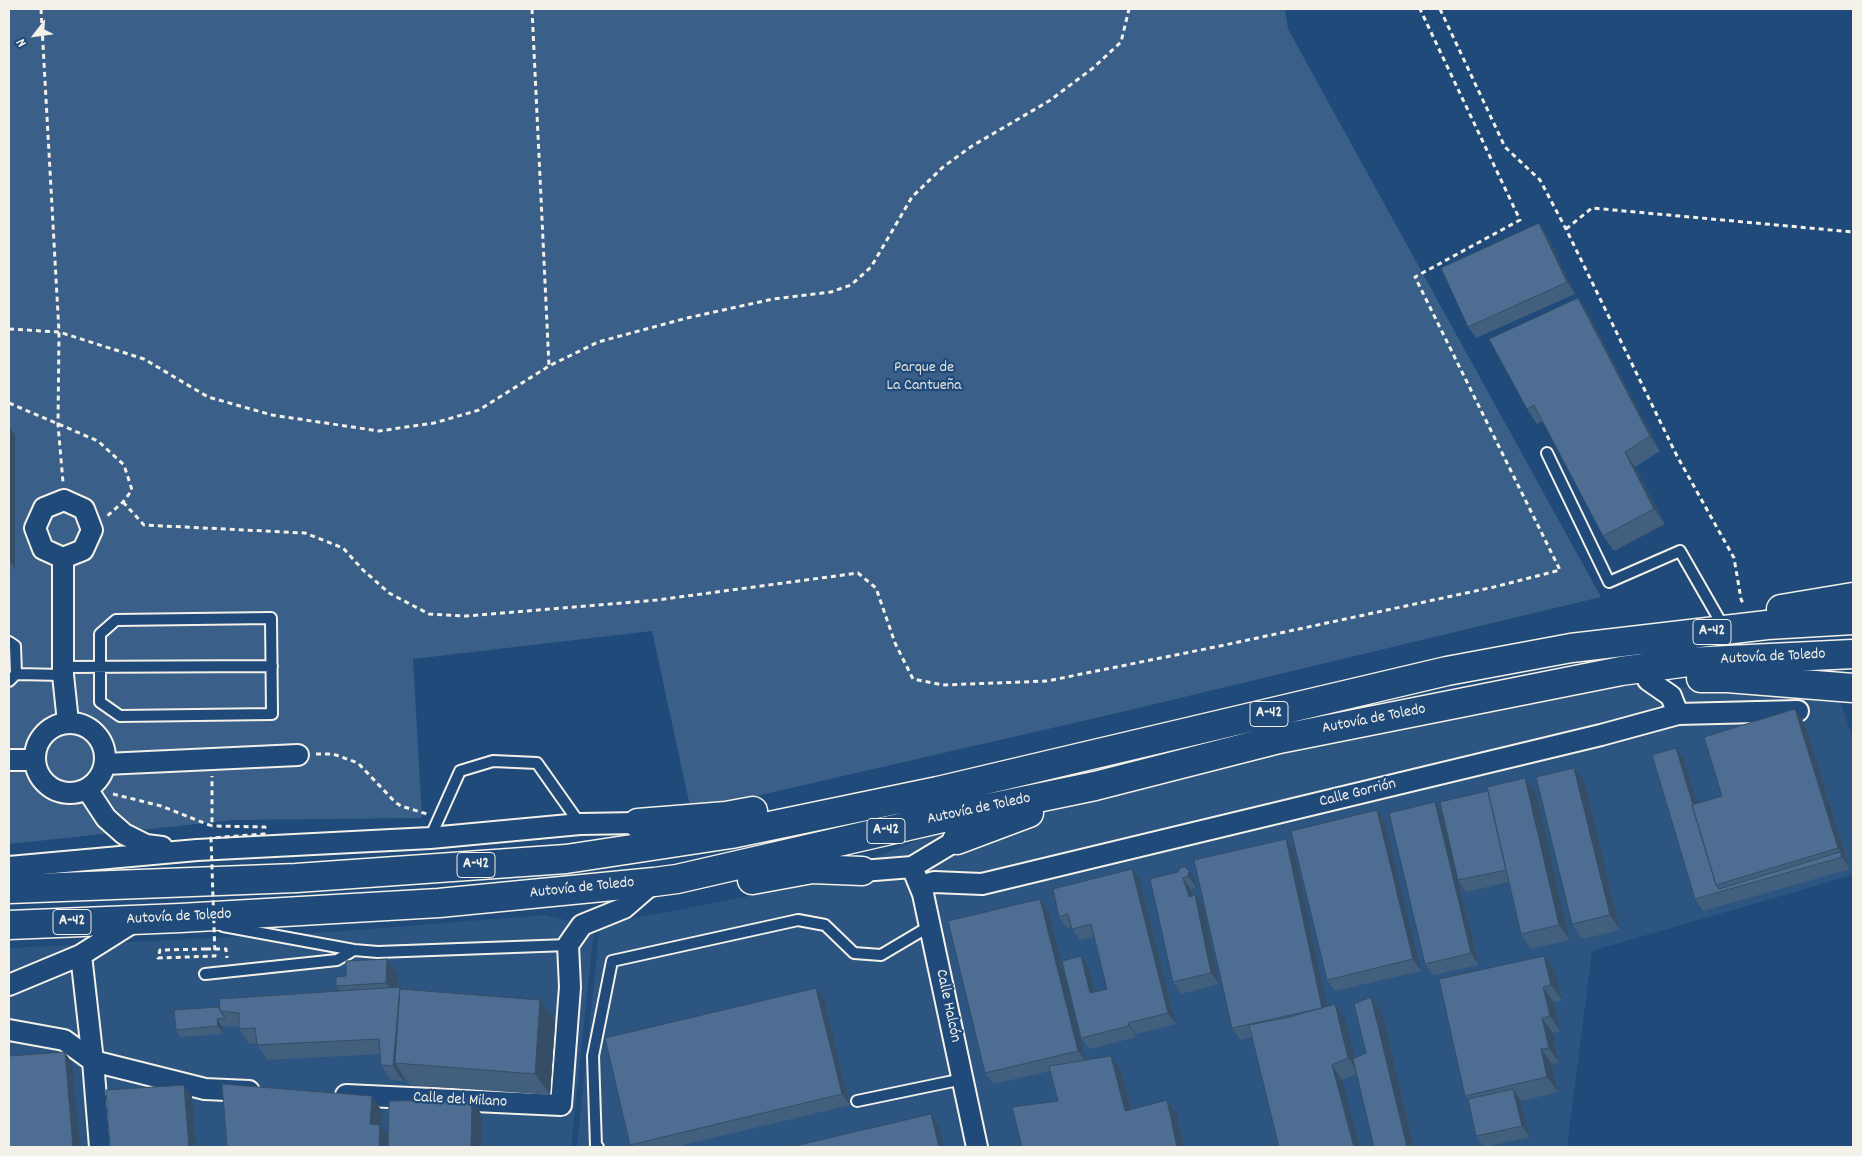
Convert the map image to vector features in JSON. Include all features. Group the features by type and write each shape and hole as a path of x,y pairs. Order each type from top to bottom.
{"highway":[{"path":"1571,648 1719,619 1853,597"},
{"name":"Autovía de Toledo","path":"9,889 296,878 566,858 731,834 938,791 1447,671 1571,648 1766,625 1853,620"},
{"name":"Autovía de Toledo","path":"9,925 135,921 439,903 665,880 1095,786 1279,739 1621,671 1688,662 1853,654"},
{"path":"1621,671 1648,680 1727,678 1853,688"},
{"path":"957,840 1095,786"},
{"path":"638,823 726,816 879,788 938,791"},
{"path":"665,880 714,886 812,868 862,872"}],"street":[{"path":"64,500 84,509 92,530 84,550 63,558 43,549 35,528 44,508 64,500"},
{"path":"63,558 63,671 68,722"},
{"path":"1648,680 1671,696 1678,714"},
{"name":"Calle Gorrión","path":"920,886 934,882 982,884 1601,735 1678,714 1798,711"},
{"path":"68,722 80,723 92,729 100,739 105,751 105,764 90,787 70,794 52,789 39,777 33,760 37,741 50,727 68,722"},
{"path":"105,764 298,755"},
{"path":"9,760 33,760"},
{"path":"90,787 106,818 124,834 146,845 197,850"},
{"path":"9,867 197,850 430,838 580,824 638,823"},
{"path":"862,872 912,866 957,840"},
{"name":"Calle Halcón","path":"912,866 920,886 930,926 978,1147"},
{"path":"568,945 582,925 624,908 665,880"},
{"path":"9,985 81,955 135,921"},
{"name":"Calle del Milano","path":"325,1094 561,1105 570,987 568,945"},
{"path":"81,955 100,1147"},
{"path":"9,1030 64,1040 93,1062 205,1089 265,1092"}],"lane":[{"path":"1547,453 1609,582 1680,551 1719,619"},
{"path":"271,618 272,666 272,714 120,716 100,702 100,634 116,620 271,618"},
{"path":"9,642 15,646 12,678 100,667 272,666"},
{"path":"430,838 460,772 493,760 537,763 580,824"},
{"path":"180,918 354,950 378,952 568,945"},
{"path":"598,1147 596,1146 593,1056 612,961 798,920 825,925 854,953 881,956 930,926"},
{"path":"204,974 337,960 354,950"},
{"path":"857,1101 963,1079"}],"path":[{"path":"41,9 59,332 58,425 64,500"},
{"path":"532,9 549,366"},
{"path":"9,329 59,332 144,358 208,397 272,415 379,430 434,424 478,410 549,366 598,342 687,318 773,299 831,292 851,284 871,267 912,197 943,167 972,146 1049,101 1093,68 1121,42 1129,9"},
{"path":"123,502 144,525 305,533 343,548 363,570 389,593 429,614 466,616 657,600 858,573 876,588 895,643 913,679 943,686 1047,681 1494,587 1560,570 1414,276 1520,220 1420,9"},
{"path":"1440,9 1505,147 1540,180 1566,229 1677,456 1734,558 1741,599 1748,614"},
{"path":"1566,229 1592,208 1853,232"},
{"path":"9,403 98,441 124,465 132,490 123,502 92,530"},
{"path":"298,755 333,754 358,764 394,802 439,818"},
{"path":"212,758 212,826"},
{"path":"90,787 161,806 212,826 265,827 264,834 211,838 215,956 158,958 160,950 206,949 226,949 228,971"}],"shaded area":[{"path":"1598,683 1838,696 1853,738 1853,875 1592,951 1567,1147 577,1147 600,925 801,886 942,831 1385,729"},
{"path":"545,915 594,927 571,1147 9,1147 9,948 332,932"}],"green space":[{"name":"Parque de La Cantueña","path":"9,9 1285,9 1288,29 1601,597 1126,711 691,811 652,631 413,659 422,818 235,820 9,844"}],"building":[{"path":"1539,223 1567,282 1468,327 1441,268"},
{"path":"1578,298 1650,436 1625,452 1654,509 1603,536 1534,405 1527,409 1489,339"},
{"path":"1795,709 1838,848 1716,885 1692,805 1722,796 1704,737"},
{"path":"1676,748 1716,885 1719,889 1840,852 1842,857 1695,899 1652,755"},
{"path":"1574,768 1610,915 1572,924 1536,777"},
{"path":"1525,778 1559,925 1521,934 1487,787"},
{"path":"1488,791 1506,870 1458,880 1440,802"},
{"path":"1435,802 1471,953 1425,964 1389,813"},
{"path":"1377,810 1413,959 1327,980 1291,831"},
{"path":"1286,839 1322,1008 1232,1028 1194,860"},
{"path":"1185,867 1189,871 1188,876 1183,878 1189,897 1195,895 1211,973 1173,982 1150,879 1178,872 1180,868"},
{"path":"1132,869 1168,1013 1128,1023 1129,1026 1081,1038 1062,961 1081,956 1090,993 1107,989 1091,924 1072,929 1068,914 1059,917 1053,889"},
{"path":"1040,899 1078,1051 985,1073 948,921"},
{"path":"1544,956 1551,985 1543,987 1550,1016 1542,1018 1549,1048 1541,1049 1547,1077 1465,1096 1439,979"},
{"path":"387,959 386,983 336,986 336,977 346,976 346,961"},
{"path":"400,987 393,1066 381,1065 379,1039 257,1045 255,1028 239,1029 239,1013 220,1011 219,999"},
{"path":"816,988 842,1094 630,1145 605,1038"},
{"path":"400,989 540,1000 535,1074 395,1063"},
{"path":"1371,997 1407,1147 1374,1147 1353,1059 1366,1053 1354,1004"},
{"path":"1335,1004 1348,1058 1332,1065 1354,1147 1279,1147 1249,1025 1290,1017"},
{"path":"219,1007 225,1018 217,1019 218,1026 176,1030 174,1010"},
{"path":"65,1052 73,1147 9,1147 9,1056"},
{"path":"1111,1056 1125,1111 1167,1100 1177,1147 1022,1147 1012,1107 1058,1101 1049,1066"},
{"path":"222,1084 372,1096 370,1124 380,1125 379,1147 227,1147"},
{"path":"184,1085 189,1147 110,1147 106,1090"},
{"path":"1513,1089 1522,1126 1476,1136 1468,1099"},
{"path":"472,1100 471,1147 388,1147 389,1101"},
{"path":"931,1114 939,1147 790,1147"}]}
